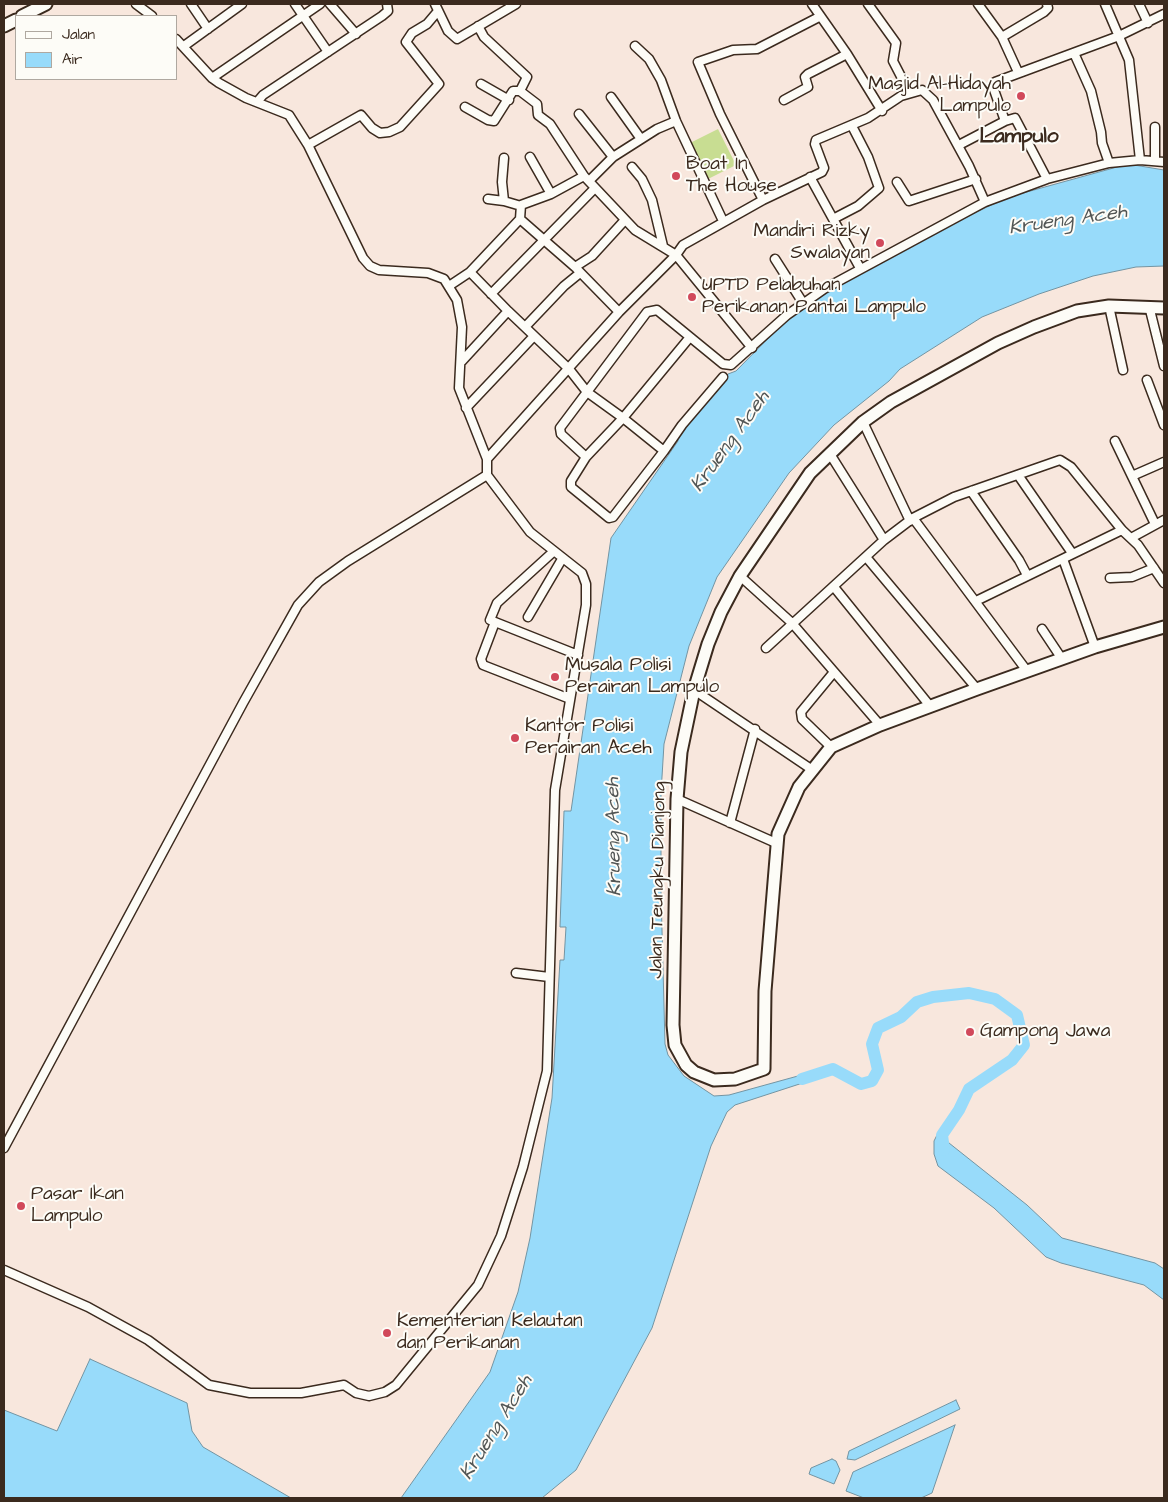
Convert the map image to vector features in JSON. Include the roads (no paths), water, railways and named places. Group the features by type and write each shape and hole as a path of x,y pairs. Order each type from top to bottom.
{"street":[{"path":"24,15 46,4"},
{"path":"136,4 151,15"},
{"path":"191,4 208,29"},
{"path":"187,44 208,29 234,6 242,4"},
{"path":"295,4 328,52"},
{"path":"212,78 320,4"},
{"path":"330,4 356,34"},
{"path":"260,98 387,13 388,4"},
{"path":"438,7 448,31 455,39 516,4"},
{"path":"812,4 819,17 847,54 882,111"},
{"path":"868,4 896,43 893,61 909,92"},
{"path":"978,4 1002,37 1018,72"},
{"path":"1002,37 1044,12 1048,8 1047,4"},
{"path":"1105,4 1130,67 1140,160"},
{"path":"1140,4 1148,23"},
{"path":"313,142 361,115 372,128 380,133 389,132 400,127 438,84 406,42 412,33 426,24 438,7"},
{"path":"1005,121 994,84 1018,72 1119,36 1164,14"},
{"path":"762,200 720,114 698,62 733,50 757,49 819,17"},
{"path":"478,26 484,37 527,77 520,92"},
{"path":"4,1270 88,1308 148,1340 213,1387 250,1393 274,1394 306,1393 344,1386 369,1396 385,1392 396,1386 471,1294 490,1263 501,1236 531,1142 546,1071 555,790 586,605 585,580 580,571 553,552 530,532 487,475 488,458 466,408 458,379 462,361 462,327 457,300 449,286 438,275 379,270 370,266 363,258 313,142 288,115 260,98 212,78 187,44 178,40"},
{"path":"636,46 644,52 654,68 676,121 724,221"},
{"path":"1074,53 1091,91 1102,143 1109,163"},
{"path":"784,100 808,86 805,78 808,74 847,54"},
{"path":"481,84 509,100"},
{"path":"488,458 620,312 676,255 683,245 762,200 824,170 815,144 816,140 852,126 882,111 909,92 922,90 929,95 959,145 985,202"},
{"path":"465,107 488,120 494,120 509,100 513,91 520,92 537,104 538,115 550,124 586,179 634,230 676,255 752,348"},
{"path":"611,98 641,139"},
{"path":"579,114 614,157"},
{"path":"959,145 1013,118 1017,120 1048,179"},
{"path":"488,199 504,200 521,206 551,194 586,179 641,139 676,121"},
{"path":"833,219 858,206 879,188 868,157 852,126"},
{"path":"1155,127 1155,161"},
{"path":"530,157 551,194"},
{"path":"504,158 502,182 504,200"},
{"path":"586,457 559,431 647,312 657,310 726,365 737,362 803,303 860,268 908,245 985,202 1048,179 1109,163 1140,160 1164,162"},
{"path":"632,167 642,179 652,200 663,246"},
{"path":"810,177 860,268"},
{"path":"897,182 909,201 976,179"},
{"path":"491,294 595,188"},
{"path":"449,286 470,272 520,219 521,206"},
{"path":"520,219 620,312"},
{"path":"525,327 624,221"},
{"path":"775,259 803,303"},
{"path":"470,272 508,311 569,368 587,392 664,451"},
{"path":"1109,306 1123,370"},
{"name":"Jalan Teungku Dianjong","path":"776,843 765,991 764,1069 735,1079 714,1080 704,1078 686,1065 675,1046 673,1025 677,799 681,752 694,690 714,628 740,576 810,472 863,422 891,402 998,343 1034,326 1077,311 1109,306 1164,308"},
{"path":"1149,306 1164,366"},
{"path":"462,361 508,311"},
{"path":"466,408 534,336"},
{"path":"690,337 623,418 586,457 570,484 609,518 613,517 682,425 723,377"},
{"path":"1147,380 1163,419"},
{"path":"863,422 911,520 976,601 1027,671"},
{"path":"1115,441 1155,524"},
{"path":"830,454 884,540"},
{"path":"766,648 884,540 911,520 935,505 1060,460 1065,462 1122,530 1131,538 1164,583"},
{"path":"1132,476 1164,462"},
{"path":"4,1148 243,703 298,605 319,582 348,561 487,475"},
{"path":"1018,475 1072,553"},
{"path":"971,491 1020,560 1027,575"},
{"path":"1131,538 1164,520"},
{"path":"976,601 1122,530"},
{"path":"553,552 497,603 490,620 578,655"},
{"path":"866,557 977,689"},
{"path":"528,617 562,559"},
{"path":"1063,559 1096,647"},
{"path":"1110,578 1132,577 1154,568"},
{"path":"740,576 792,623 880,725"},
{"path":"834,587 930,706"},
{"path":"495,622 482,659 483,665 570,699"},
{"path":"677,799 776,843 781,824 799,787 811,769 830,747 880,725 1027,671 1096,647 1164,627"},
{"path":"1042,629 1062,659"},
{"path":"830,747 802,719 801,712 834,672"},
{"path":"694,690 811,769"},
{"path":"730,823 755,730"},
{"path":"516,973 549,977"}],"water":[{"name":"Krueng Aceh","path":"1128,164 1164,170 1164,266 1136,267 1093,276 1039,294 982,317 900,369 889,381 834,425 789,473 717,577 689,646 664,744 661,793 661,892 665,1044 668,1055 684,1076 714,1096 729,1095 816,1071 818,1078 735,1105 727,1112 711,1146 652,1328 576,1470 542,1498 401,1498 490,1372 518,1292 530,1238 552,1098 560,960 564,960 566,927 560,927 564,811 571,811 611,538 678,441 677,434 728,374 736,371 795,311 858,271 1005,198"},
{"path":"939,1131 949,1143 1027,1205 1062,1238 1155,1263 1164,1269 1164,1300 1144,1285 1061,1263 1046,1257 994,1208 938,1166 934,1154 934,1141"},
{"path":"90,1359 187,1403 192,1431 203,1447 291,1498 4,1498 4,1410 57,1431"},
{"path":"956,1400 960,1409 855,1460 847,1459 849,1451"},
{"path":"955,1425 932,1493 921,1498 864,1498 846,1491 853,1472"},
{"path":"832,1459 836,1461 840,1470 834,1484 809,1474 811,1468"}],"waterway":[{"path":"802,1079 833,1069 861,1084 872,1081 878,1070 872,1044 878,1028 901,1017 917,1002 933,997 969,993 995,999 1017,1015 1024,1045 1012,1060 969,1089 959,1110 942,1135 944,1150"}],"place":[{"name":"Masjid Al-Hidayah Lampulo","path":"1021,96"},
{"name":"Boat In The House","path":"676,176"},
{"name":"Mandiri Rizky Swalayan","path":"880,243"},
{"name":"UPTD Pelabuhan Perikanan Pantai Lampulo","path":"692,297"},
{"name":"Musala Polisi Perairan Lampulo","path":"555,677"},
{"name":"Kantor Polisi Perairan Aceh","path":"515,738"},
{"name":"Gampong Jawa","path":"970,1032"},
{"name":"Pasar Ikan Lampulo","path":"21,1206"},
{"name":"Kementerian Kelautan dan Perikanan","path":"387,1333"}],"district":[{"name":"Lampulo","path":"1019,138"}]}
